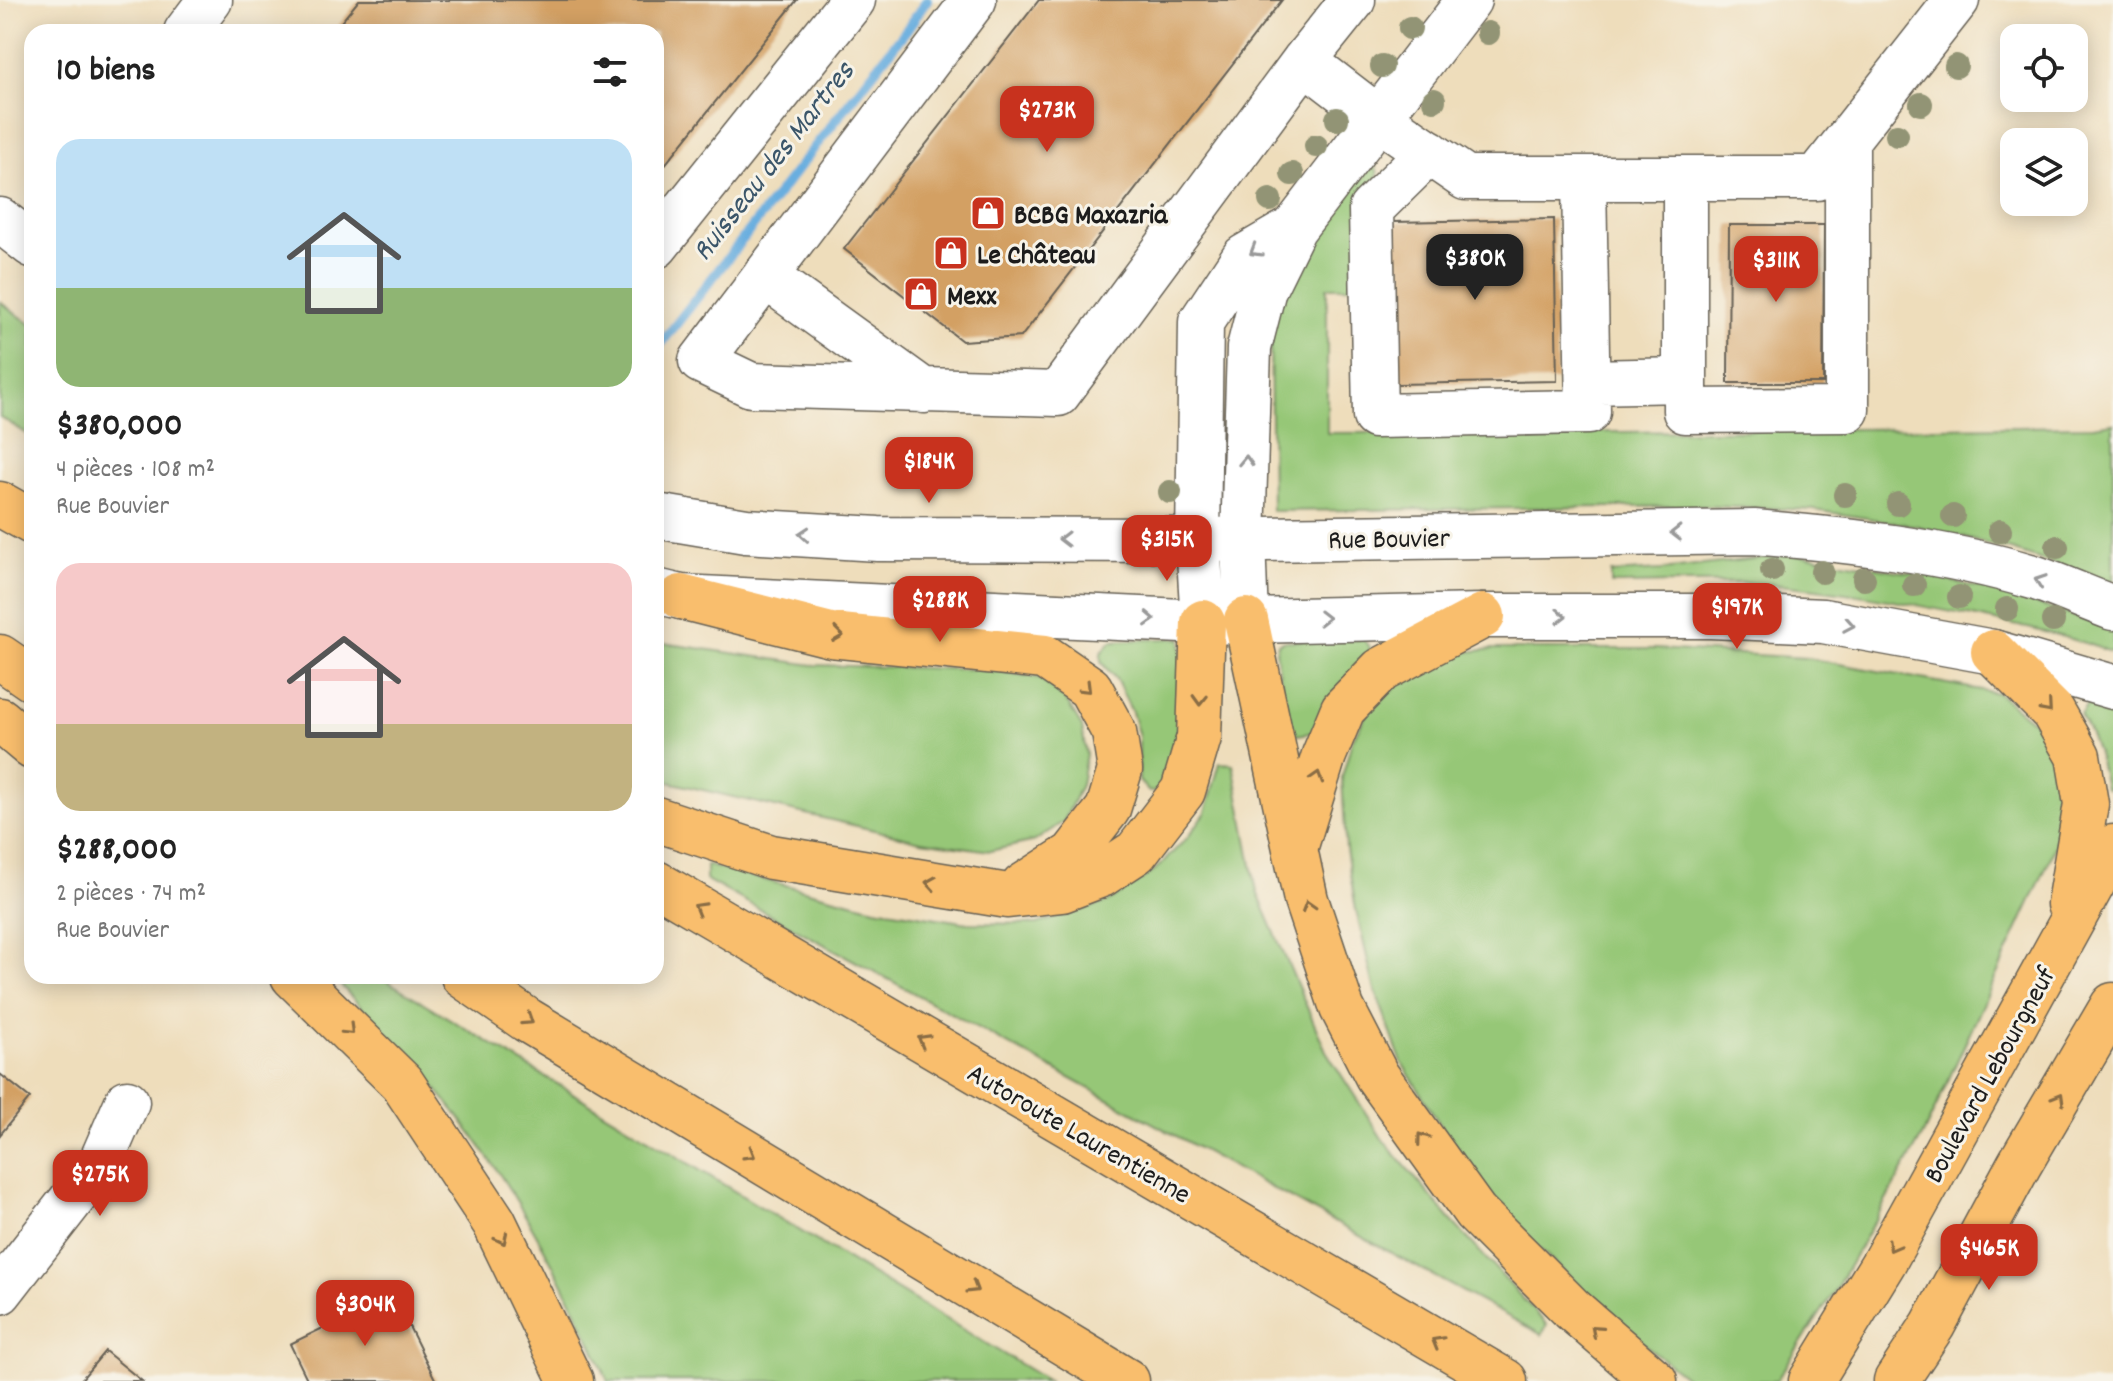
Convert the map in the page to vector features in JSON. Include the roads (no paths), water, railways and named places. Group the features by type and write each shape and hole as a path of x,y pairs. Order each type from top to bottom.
{"main road":[{"path":"0,504 24,518"},
{"path":"668,594 831,635 1045,657 1090,688 1114,732 1120,770 1108,809 1073,854 1008,896"},
{"path":"1294,851 1324,755 1343,709 1381,670 1483,616"},
{"path":"1224,621 1306,900 1342,1008 1377,1076 1475,1212 1572,1309 1655,1381"},
{"path":"664,822 771,857 1008,896 1062,890 1101,875 1136,852 1183,791 1199,737 1224,621"},
{"path":"1993,652 2053,712 2078,756 2086,804 2065,932"},
{"path":"0,657 24,674"},
{"path":"0,720 24,740"},
{"name":"Boulevard Lebourgneuf","path":"1811,1381 1884,1262 2113,847"},
{"name":"Autoroute Laurentienne","path":"664,888 1505,1381"},
{"path":"301,984 402,1083 494,1222 571,1381"},
{"path":"475,984 527,1020 1127,1381"},
{"path":"1896,1381 1933,1325 2019,1165 2113,1005"}],"street":[{"path":"192,24 210,0"},
{"path":"664,236 853,0"},
{"path":"974,0 701,361 751,385 1058,394 1304,61 1353,0"},
{"path":"1224,621 1243,539 1249,348 1264,289 1294,228 1469,0"},
{"path":"1304,61 1377,117 1466,178 1817,178 1957,0"},
{"path":"1685,178 1685,411 1847,410 1847,143"},
{"path":"1429,152 1371,209 1375,416 1588,412 1584,178"},
{"path":"0,188 24,202"},
{"path":"0,220 24,239"},
{"path":"1224,621 1198,540 1201,322 1244,257 1294,228"},
{"path":"765,276 924,391"},
{"path":"1588,382 1685,380"},
{"name":"Rue Bouvier","path":"664,517 746,531 878,539 1198,540 1754,532 1845,539 1929,552 2034,578 2113,608"},
{"path":"668,594 1224,621 1483,616 1711,616 1823,621 1993,652 2113,687"},
{"path":"0,1292 101,1162 127,1102"}],"waterway":[{"name":"Ruisseau des Martres","path":"664,340 927,0"}],"place":[{"name":"BCBG Maxazria","path":"988,213"},
{"name":"Le Château","path":"951,253"},
{"name":"Mexx","path":"921,294"}]}
